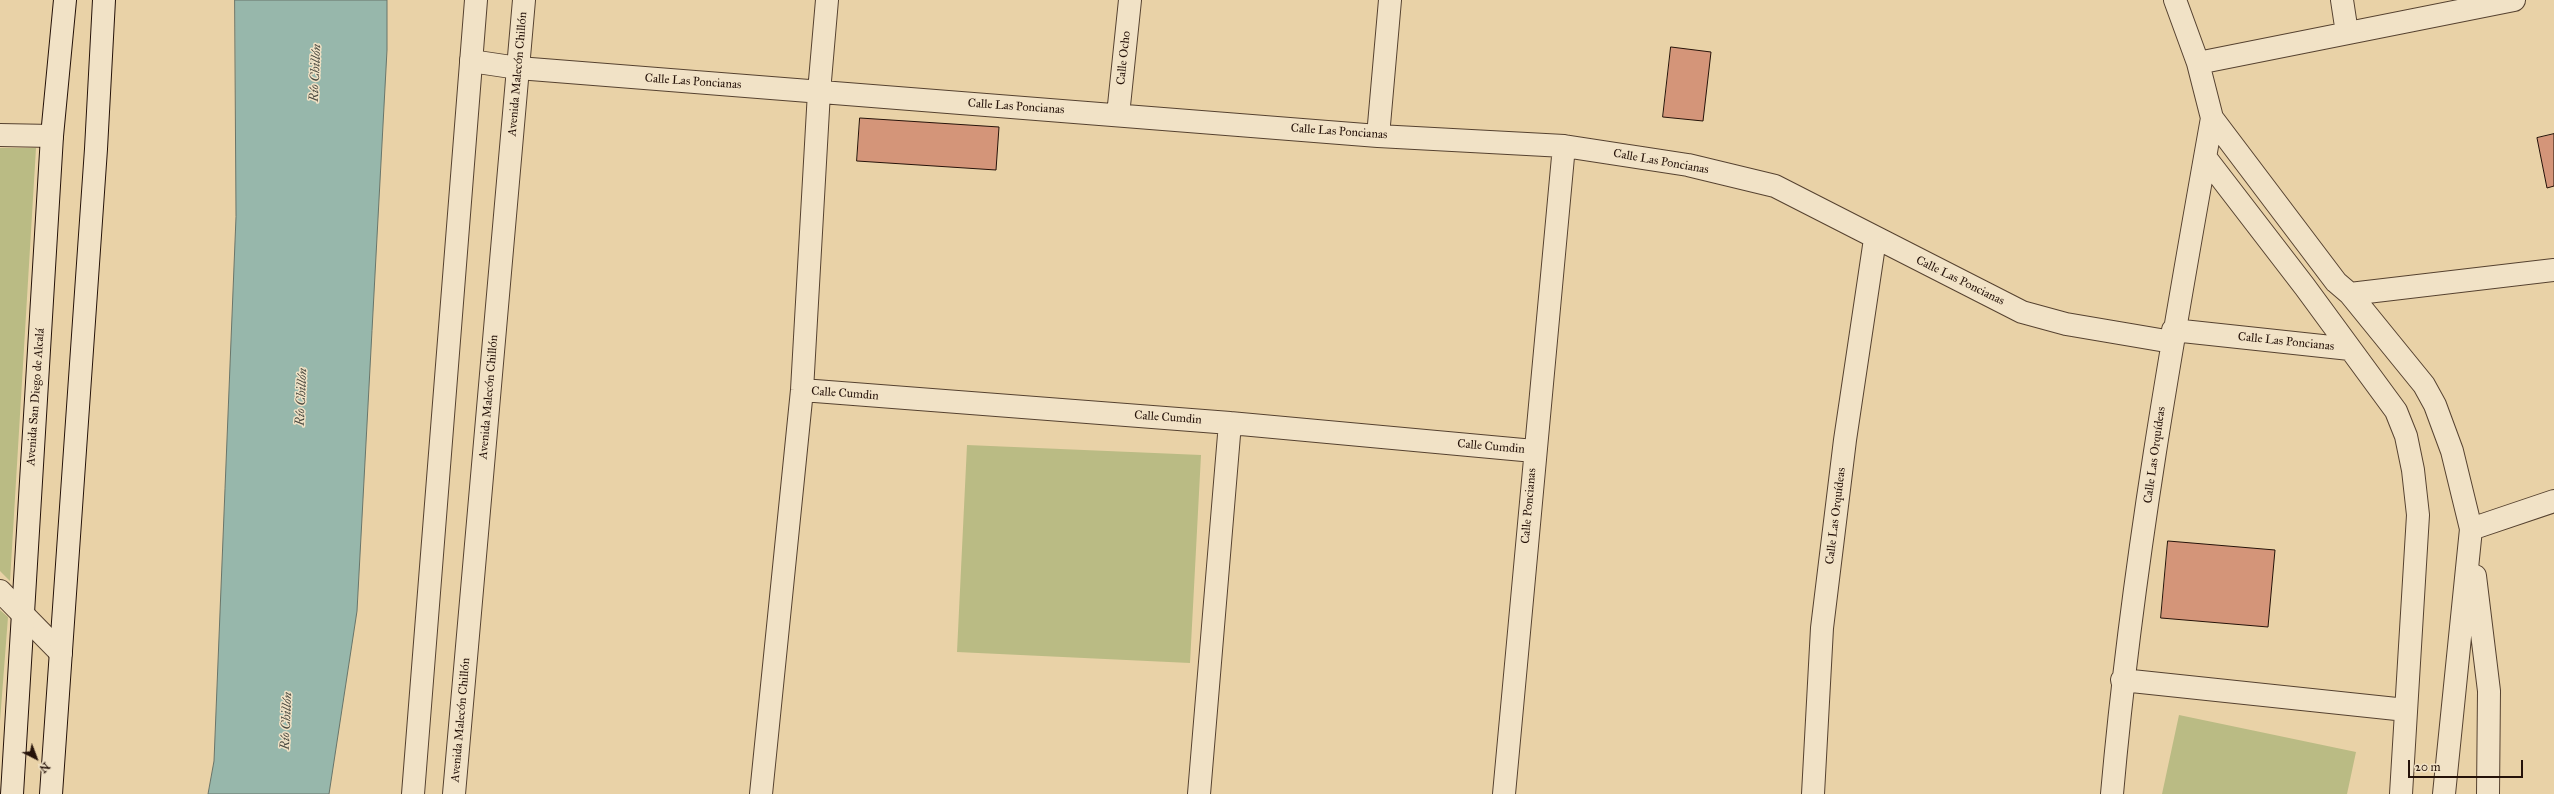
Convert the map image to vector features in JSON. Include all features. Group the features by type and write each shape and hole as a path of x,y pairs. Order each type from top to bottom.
{"street":[{"name":"Avenida San Diego de Alcalá","path":"12,794 52,136 65,0"},
{"path":"51,794 96,149 104,0"},
{"path":"413,794 476,0"},
{"name":"Avenida Malecón Chillón","path":"454,794 524,0"},
{"path":"761,794 802,390 819,92 827,0"},
{"name":"Calle Ocho","path":"1118,115 1130,0"},
{"path":"1378,136 1390,0"},
{"path":"2175,0 2198,63 2212,118 2336,282 2350,294 2424,385 2435,405 2452,451 2471,534 2489,691 2488,794"},
{"path":"2342,0 2346,32"},
{"path":"2198,63 2346,32 2514,0"},
{"name":"Calle Las Poncianas","path":"471,61 518,68 1378,136 1564,146 1688,165 1776,186 1875,239 2022,312 2066,324 2173,336 2350,349"},
{"name":"Calle Las Orquídeas","path":"2112,794 2122,680 2173,336 2212,118"},
{"path":"0,135 52,136"},
{"name":"Calle Poncianas","path":"1504,794 1534,451 1564,146"},
{"path":"2205,157 2396,412 2406,436 2413,470 2418,515 2401,794"},
{"name":"Calle Las Orquídeas","path":"1813,794 1822,628 1845,440 1875,239"},
{"path":"2350,294 2554,270"},
{"name":"Calle Cumdin","path":"802,390 1230,423 1534,451"},
{"path":"1199,794 1230,423"},
{"path":"2471,534 2554,501"},
{"path":"2444,794 2471,534"},
{"path":"0,591 61,653"},
{"path":"2122,680 2406,710"}],"green space":[{"path":"0,148 36,148 10,581 0,571"},
{"path":"967,445 1201,455 1190,663 957,652"},
{"path":"0,610 8,617 0,721"},
{"path":"2179,715 2356,752 2347,794 2162,794"}],"water":[{"name":"Río Chillón","path":"235,0 387,0 387,50 357,611 329,794 208,794 214,761 236,217"}],"building":[{"path":"1671,47 1711,52 1703,121 1663,117"},
{"path":"860,118 999,127 996,170 857,161"},
{"path":"2554,134 2554,186 2547,188 2537,138"},
{"path":"2168,541 2275,550 2268,627 2161,618"}]}
